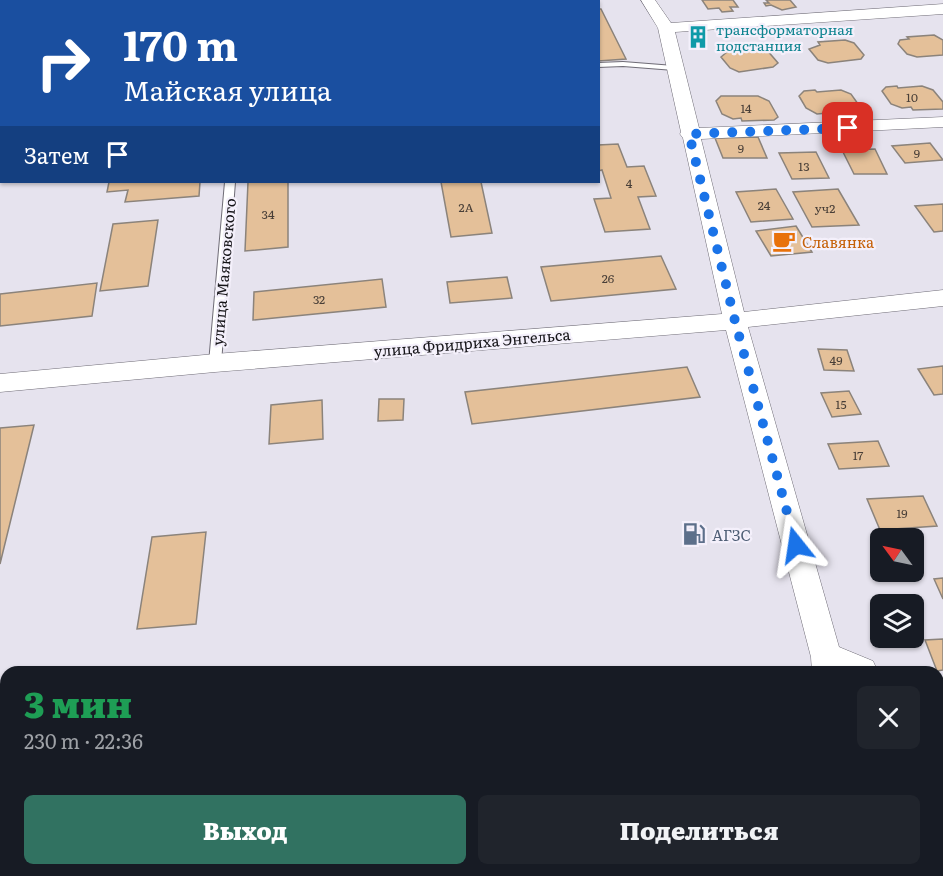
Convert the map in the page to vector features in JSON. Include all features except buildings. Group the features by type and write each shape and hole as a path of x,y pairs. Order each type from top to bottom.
{"street":[{"path":"648,0 666,28 689,134 735,321 827,664"},
{"path":"666,28 943,8 938,0"},
{"path":"689,134 943,122"},
{"name":"улица Фридриха Энгельса","path":"0,383 215,363 735,321 943,298"}],"lane":[{"path":"600,65 623,64 674,68"},
{"name":"улица Маяковского","path":"215,363 230,183"}],"place":[{"name":"трансформаторная подстанция","path":"698,37"},
{"name":"Славянка","path":"784,241"},
{"name":"АГЗС","path":"694,534"}],"route":[{"path":"796,545 735,321 689,134 848,128"}]}
